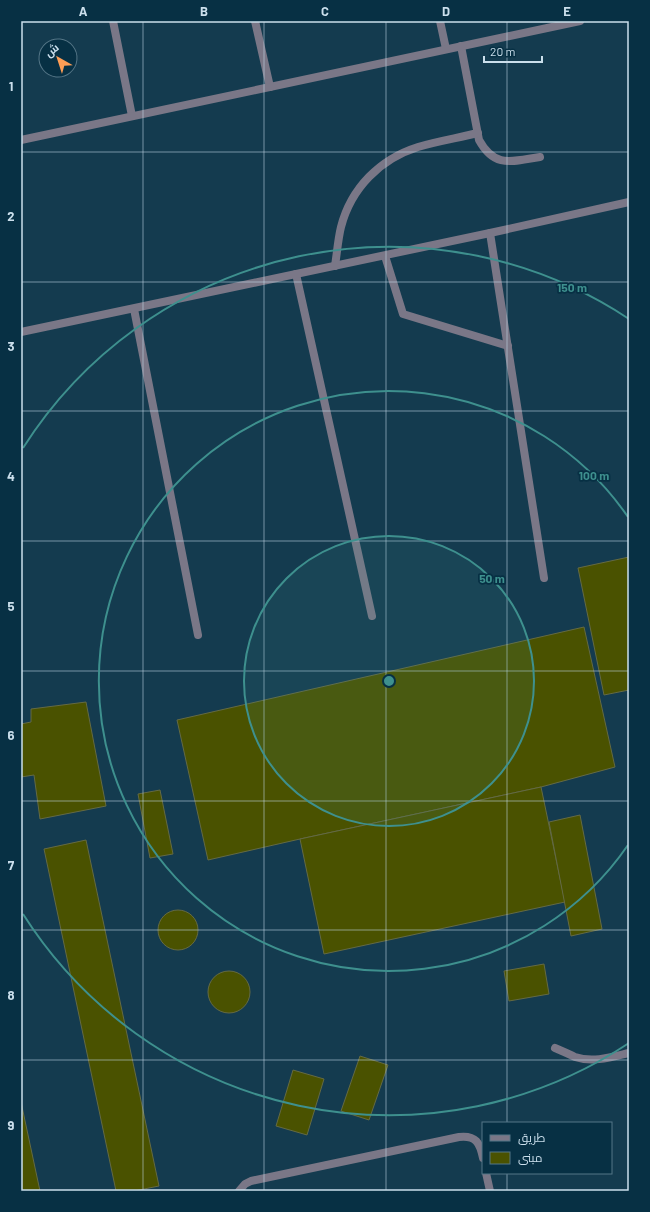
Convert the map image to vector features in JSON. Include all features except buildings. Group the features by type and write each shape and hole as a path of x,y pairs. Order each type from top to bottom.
{"street":[{"path":"113,21 132,116"},
{"path":"255,21 270,87"},
{"path":"440,21 446,50"},
{"path":"21,140 580,21"},
{"path":"461,46 479,140 483,147 496,159 506,162 540,157"},
{"path":"336,266 341,227 350,203 358,188 376,169 396,156 418,147 478,133"},
{"path":"21,332 385,256 629,202"},
{"path":"490,233 544,578"},
{"path":"385,256 403,314 508,346"},
{"path":"296,274 372,616"},
{"path":"134,309 198,635"},
{"path":"555,1048 576,1057 586,1059 606,1058 629,1053"},
{"path":"239,1191 250,1181 458,1136 471,1137 477,1141 482,1154"},
{"path":"486,1174 490,1191"}]}
